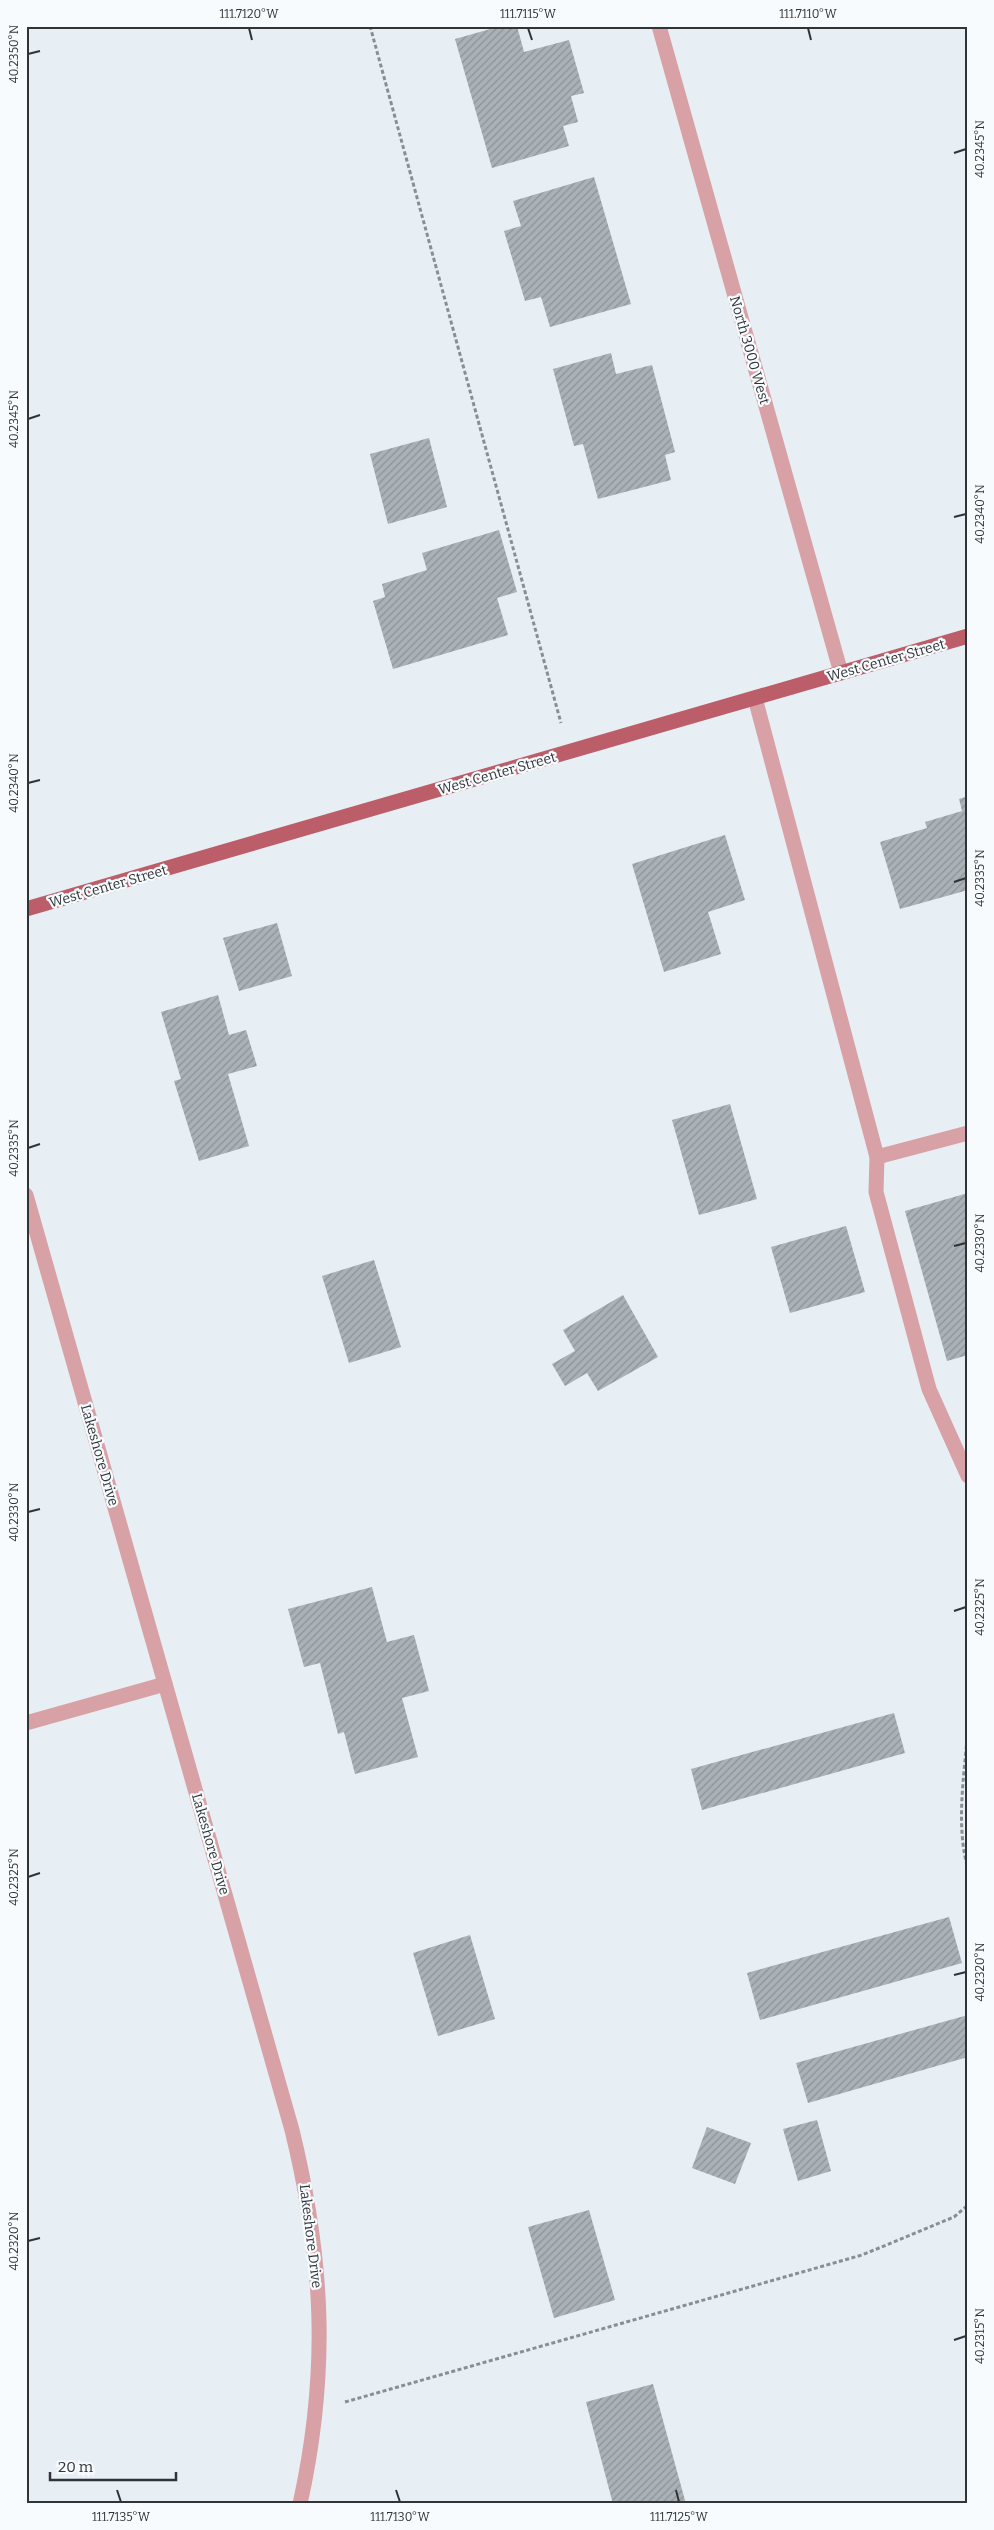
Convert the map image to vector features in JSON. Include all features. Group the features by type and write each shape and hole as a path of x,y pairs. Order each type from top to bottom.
{"main road":[{"name":"West Center Street","path":"26,909 968,636"}],"street":[{"name":"North 3000 West","path":"659,26 841,673"},
{"path":"755,698 877,1157 876,1192 929,1389 968,1476"},
{"path":"877,1157 968,1133"},
{"name":"Lakeshore Drive","path":"26,1195 305,2182 318,2279 320,2343 316,2410 308,2467 300,2504"},
{"path":"26,1723 165,1684"}],"path":[{"path":"370,26 570,752"},
{"path":"968,1726 962,1818 964,1854 968,1869"},
{"path":"316,2410 862,2254 954,2217 968,2205"}],"building":[{"path":"501,26 517,26 524,52 569,40 584,93 571,96 578,122 563,126 569,146 492,168 455,39"},
{"path":"594,177 631,304 550,327 541,297 525,301 504,231 521,226 513,201"},
{"path":"611,353 616,374 652,365 675,452 665,455 671,480 598,499 583,444 574,446 553,369"},
{"path":"429,438 447,507 388,524 370,454"},
{"path":"499,530 517,592 497,598 508,635 393,669 373,601 385,597 382,584 427,570 422,553"},
{"path":"968,796 968,890 900,909 880,842 927,828 925,822 962,811 959,799"},
{"path":"725,835 745,900 708,912 721,954 664,972 632,864"},
{"path":"277,923 292,976 239,991 223,938"},
{"path":"218,995 229,1035 246,1030 257,1066 228,1074 249,1146 199,1161 174,1081 181,1079 161,1012"},
{"path":"730,1104 757,1199 699,1215 672,1120"},
{"path":"968,1193 968,1355 947,1361 905,1211"},
{"path":"846,1226 865,1292 790,1313 771,1247"},
{"path":"374,1260 401,1347 349,1363 322,1276"},
{"path":"623,1295 658,1357 598,1391 587,1373 565,1386 552,1364 575,1351 563,1330"},
{"path":"372,1587 387,1642 414,1635 429,1691 402,1698 418,1757 355,1774 344,1732 338,1734 320,1663 304,1667 288,1609"},
{"path":"894,1713 905,1753 702,1810 691,1769"},
{"path":"949,1917 962,1963 760,2020 747,1973"},
{"path":"470,1935 495,2019 438,2036 413,1953"},
{"path":"968,2015 968,2057 808,2103 796,2063"},
{"path":"817,2120 831,2171 798,2181 783,2129"},
{"path":"707,2127 751,2143 735,2184 692,2168"},
{"path":"589,2210 615,2300 554,2318 528,2227"},
{"path":"653,2384 686,2504 613,2504 586,2402"}]}
